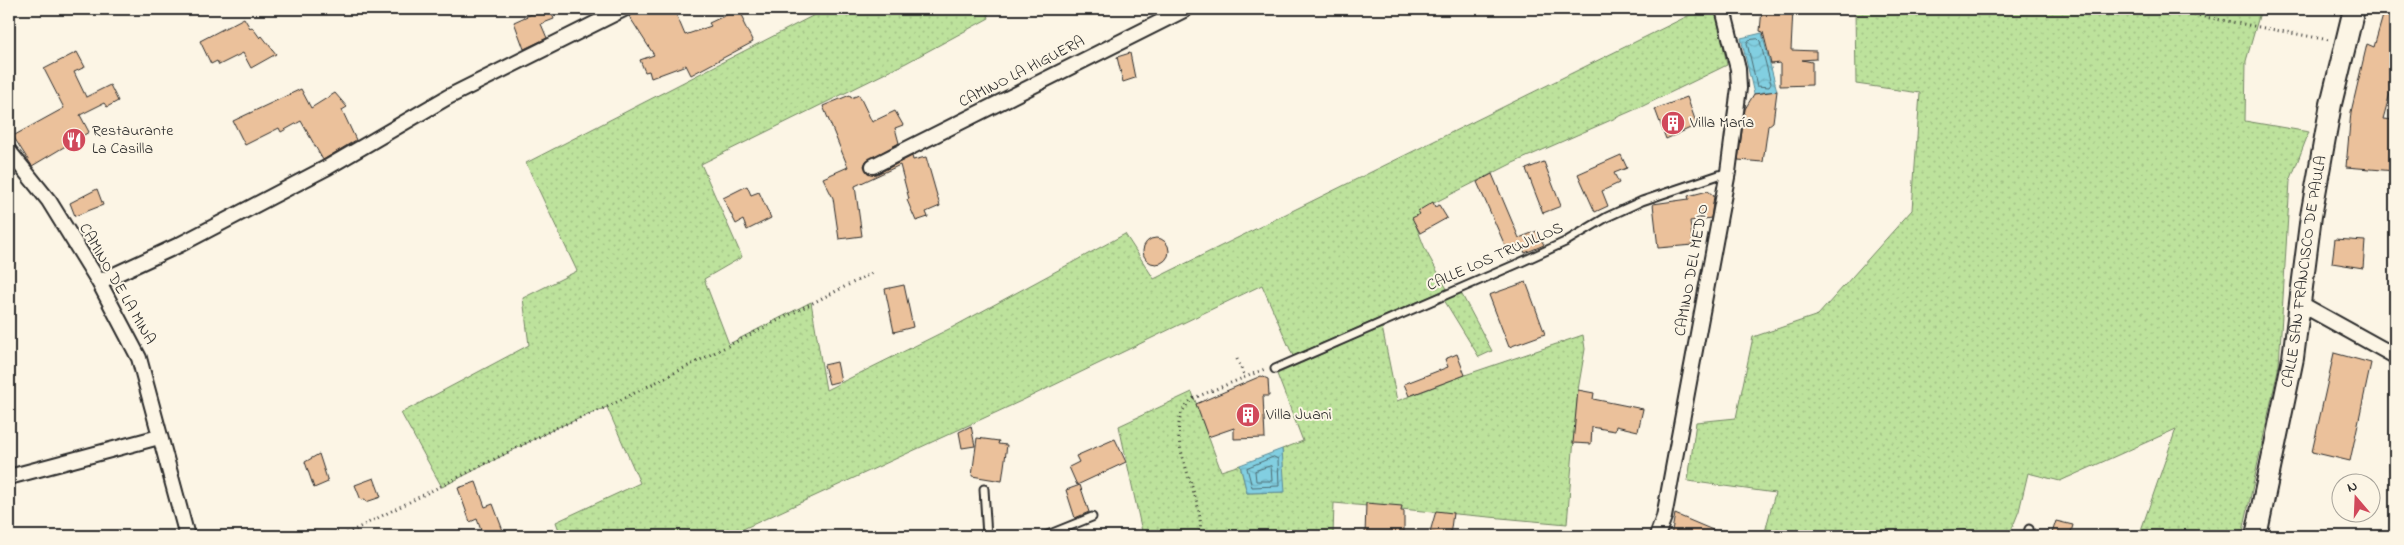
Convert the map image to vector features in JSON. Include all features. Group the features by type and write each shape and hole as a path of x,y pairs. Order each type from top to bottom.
{"main road":[{"name":"CALLE SAN FRANCISCO DE PAULA","path":"2256,536 2294,358 2311,216 2331,104 2354,9"}],"street":[{"path":"99,282 180,245 328,167 448,97 624,9"},
{"name":"CAMINO LA HIGUERA","path":"873,166 1186,9"},
{"name":"CAMINO DEL MEDIO","path":"1657,536 1664,517 1728,172 1739,88 1738,69 1723,9"},
{"name":"CAMINO DE LA MINA","path":"9,151 49,201 99,282 139,358 187,536"},
{"path":"2301,304 2395,356"},
{"path":"9,478 159,437"}],"lane":[{"name":"CALLE LOS TRUJILLOS","path":"1275,369 1534,256 1642,201 1728,172"},
{"path":"984,489 988,536"},
{"path":"1045,536 1092,517"}],"path":[{"path":"2175,9 2205,17 2346,43"},
{"path":"342,536 556,428 607,407 872,273"},
{"path":"1237,359 1245,377"},
{"path":"1199,536 1199,509 1182,454 1178,426 1188,402 1263,369 1275,369"}],"green space":[{"path":"826,9 986,9 989,18 906,63 701,164 742,257 704,279 729,344 811,302 826,390 953,327 1125,234 1154,279 1702,9 1716,9 1727,65 1643,106 1513,163 1418,211 1420,214 1413,218 1426,251 1447,289 1293,356 1262,285 1021,401 728,536 561,536 556,522 640,483 607,407 556,428 442,487 401,413 529,345 523,298 577,271 526,163"},
{"path":"1855,9 2261,9 2246,61 2245,121 2309,132 2290,181 2279,365 2242,536 2139,536 2176,429 2060,481 2028,473 2019,511 2009,536 1764,536 1775,493 1688,481 1696,422 1736,418 1753,337 1818,315 1912,210 1920,93 1856,84"},
{"path":"1461,293 1492,351 1479,357 1444,300"},
{"path":"1382,327 1397,401 1465,375 1583,335 1585,349 1578,390 1567,524 1334,503 1333,536 1143,536 1119,426 1192,392 1221,471 1240,465 1247,493 1284,492 1282,449 1303,441 1277,374"}],"water":[{"path":"1762,33 1777,91 1754,94 1741,38"},
{"path":"1282,449 1285,492 1247,493 1240,465"}],"building":[{"path":"543,9 550,9 554,19 541,24 547,38 524,49 514,22"},
{"path":"643,9 674,9 685,35 711,26 709,23 739,9 753,42 691,75 686,65 651,78 649,71 645,72 640,60 654,55 629,16"},
{"path":"1762,9 1793,9 1791,50 1816,51 1816,59 1802,60 1812,62 1812,85 1780,86 1780,63 1771,64 1763,32 1760,31"},
{"path":"2384,12 2395,16 2395,75 2383,119 2395,120 2395,171 2346,167 2351,112 2367,44 2374,47"},
{"path":"244,18 250,28 252,27 260,38 262,36 276,54 251,68 243,53 219,65 217,61 211,64 200,41"},
{"path":"77,52 85,67 74,72 86,97 110,85 118,101 107,107 104,103 80,115 89,132 32,166 13,136 64,108 44,69"},
{"path":"1130,53 1135,78 1123,82 1117,57"},
{"path":"301,89 311,108 335,93 347,107 342,110 356,140 323,160 301,121 281,132 279,128 245,145 233,121"},
{"path":"1777,91 1773,122 1768,126 1763,162 1738,160 1745,109 1754,94"},
{"path":"850,95 851,98 859,95 872,122 895,111 903,125 895,128 899,143 866,161 864,166 868,173 877,174 912,156 913,160 926,157 940,206 926,212 928,217 916,221 907,200 909,199 900,165 855,186 862,236 839,239 833,198 823,178 848,167 823,106"},
{"name":"Villa María","path":"1687,97 1697,125 1666,139 1655,109"},
{"path":"1621,155 1627,168 1614,173 1619,183 1602,191 1608,206 1595,212 1578,174"},
{"path":"1544,162 1561,206 1543,213 1526,169"},
{"path":"1492,174 1519,238 1537,231 1544,245 1525,253 1521,244 1507,250 1477,182"},
{"path":"747,186 751,195 759,192 771,218 747,230 743,220 736,224 723,198"},
{"path":"97,189 103,205 75,216 70,203"},
{"path":"1708,191 1714,196 1711,218 1690,221 1693,245 1658,248 1653,204 1689,199 1688,196"},
{"path":"1433,202 1435,207 1439,205 1447,218 1420,233 1412,218 1420,214 1418,211"},
{"path":"1156,238 1165,242 1169,251 1165,260 1156,264 1147,260 1143,251 1147,242"},
{"path":"2335,239 2365,241 2363,268 2332,263"},
{"path":"1526,282 1545,334 1509,347 1489,295"},
{"path":"904,285 913,327 894,332 885,289"},
{"path":"2334,353 2371,363 2350,461 2312,452"},
{"path":"1457,354 1465,375 1409,396 1404,384 1448,367 1445,359"},
{"path":"837,362 841,381 829,384 824,365"},
{"name":"Villa Juani","path":"1261,376 1268,379 1269,396 1263,396 1265,438 1234,439 1234,428 1208,437 1196,404"},
{"path":"1578,390 1594,393 1593,399 1643,409 1638,431 1616,426 1615,431 1592,427 1591,444 1573,443"},
{"path":"971,426 975,446 962,448 959,432"},
{"path":"977,438 999,441 998,444 1007,445 1002,481 972,476"},
{"path":"1115,439 1126,462 1077,485 1069,467 1079,462 1076,456"},
{"path":"319,454 328,482 314,488 305,462"},
{"path":"374,478 381,497 366,502 365,499 361,500 355,485"},
{"path":"476,482 485,507 493,504 505,536 483,536 477,519 470,522 458,488"},
{"path":"1080,485 1089,512 1075,518 1066,490"},
{"path":"1366,503 1402,506 1401,511 1404,511 1404,532 1401,532 1401,536 1365,535"},
{"path":"1436,511 1453,513 1450,536 1430,532"},
{"path":"1675,514 1727,536 1671,536"},
{"path":"2056,521 2073,525 2070,536 2051,536"}],"place":[{"name":"Villa María","path":"1673,123"},
{"name":"Restaurante La Casilla","path":"74,140"},
{"name":"Villa Juani","path":"1248,415"}]}
